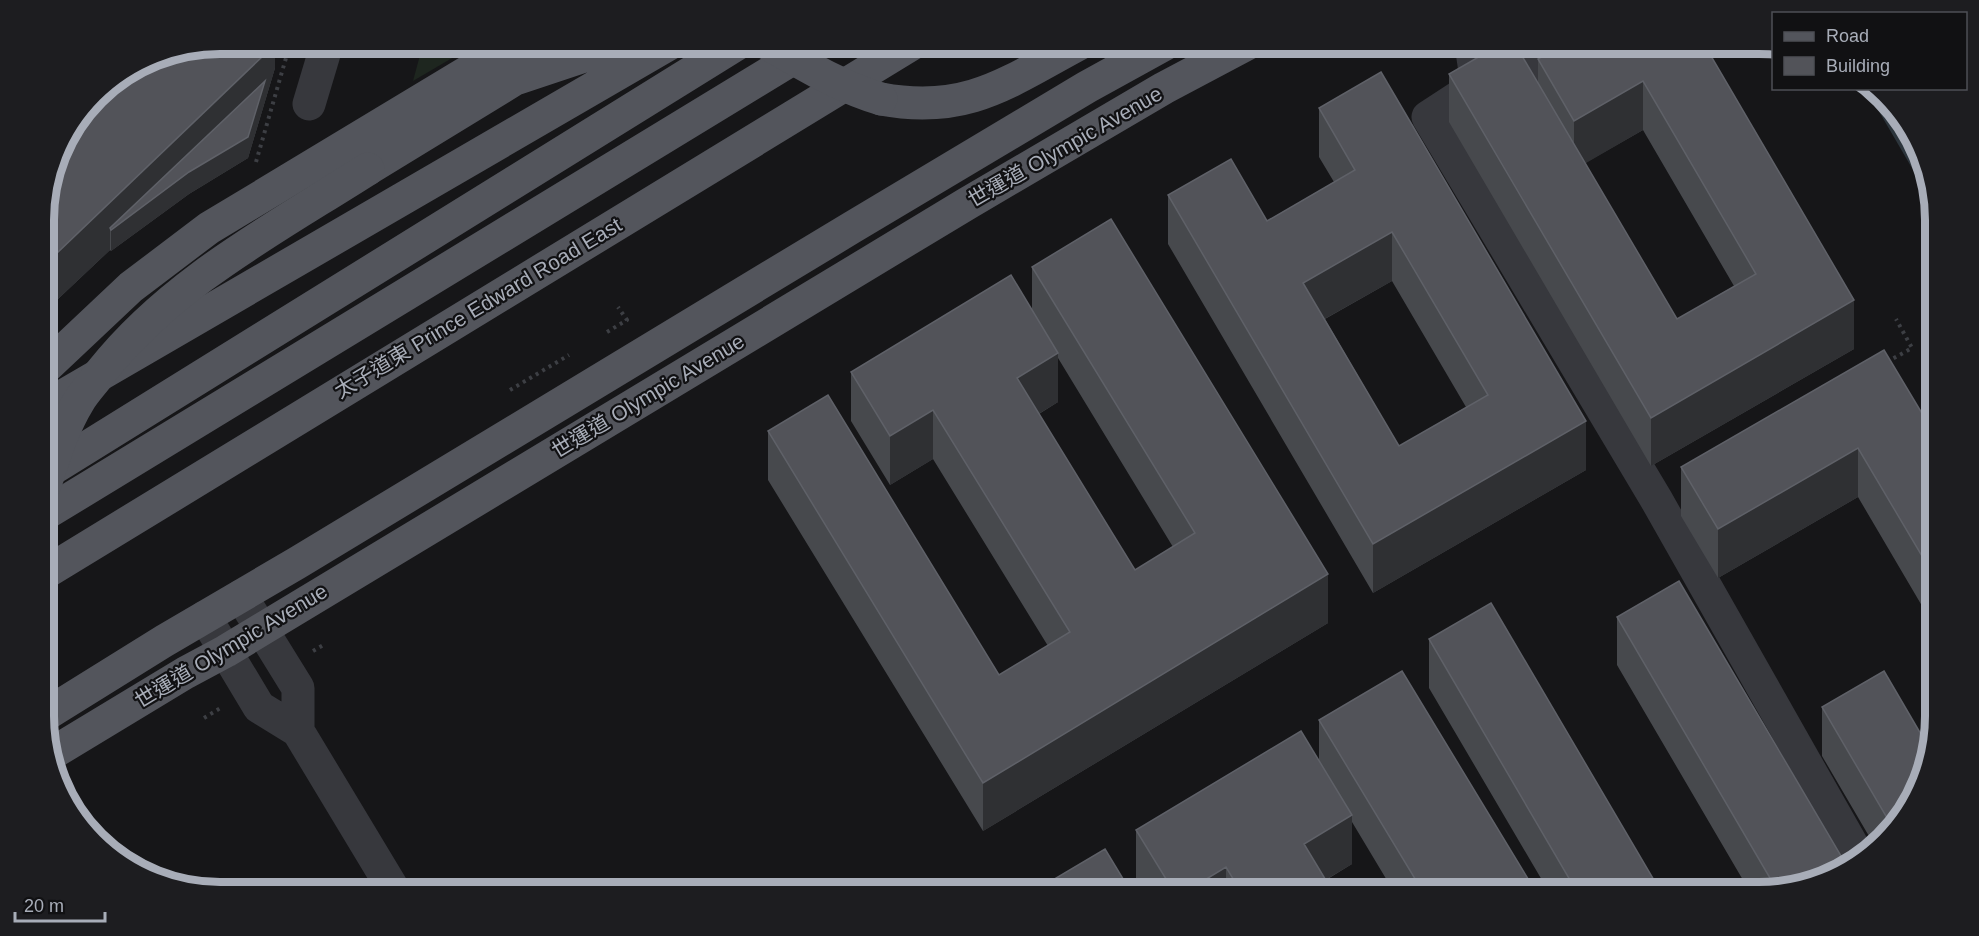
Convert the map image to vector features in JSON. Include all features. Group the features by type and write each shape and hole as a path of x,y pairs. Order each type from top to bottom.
{"main road":[{"path":"54,360 131,287 209,228 500,54"},
{"path":"54,458 79,401 124,344 176,296 221,262 515,79 596,54"},
{"path":"54,401 652,54"},
{"path":"54,468 721,54"},
{"path":"785,54 844,86 881,99 910,104 968,99 989,92 1060,54"},
{"path":"54,509 801,54"},
{"name":"太子道東 Prince Edward Road East","path":"54,568 896,54"},
{"name":"世運道 Olympic Avenue","path":"54,709 1087,87 1147,54"},
{"name":"世運道 Olympic Avenue","path":"58,750 185,673 226,651 262,627 968,203 1164,88 1228,54"}],"street":[{"path":"309,104 324,54"},
{"path":"1472,54 1477,85"},
{"path":"1596,59 1547,61 1477,85 1428,117 1656,499 1855,851"},
{"path":"1656,499 1686,481"},
{"path":"241,596 298,688 298,731"},
{"path":"205,617 259,707 298,731 389,882"}],"path":[{"path":"256,162 287,54"},
{"path":"608,332 627,320 618,307"},
{"path":"54,312 59,320"},
{"path":"1884,364 1912,348 1896,319"},
{"path":"510,390 569,354"}],"shaded area":[{"path":"420,54 459,54 413,81"},
{"path":"1872,99 1891,119 1903,137 1920,182"}],"building":[{"path":"265,54 57,253 54,248 55,198 71,146 86,121 131,80 166,63 198,55"},
{"path":"1484,54 1521,54 1677,319 1756,274 1643,81 1574,121 1538,59 1547,54 1710,54 1854,300 1651,418 1449,74"},
{"path":"1381,72 1586,421 1373,544 1168,195 1231,159 1267,221 1355,170 1319,108","holes":["1392,232 1488,395 1399,446 1303,283"]},
{"path":"265,81 248,137 189,172 111,230 110,228"},
{"path":"117,89 119,91 86,121 110,95"},
{"path":"1111,219 1328,574 983,783 768,431 828,395 999,675 1070,632 933,410 890,436 851,372 1011,275 1058,353 1017,378 1135,570 1195,533 1032,267"},
{"path":"1884,350 1925,418 1925,561 1858,448 1718,529 1681,467"},
{"path":"1679,581 1843,859 1813,873 1772,882 1617,617"},
{"path":"1491,603 1655,882 1571,882 1429,639"},
{"path":"1402,671 1530,882 1417,882 1319,720"},
{"path":"1884,671 1924,739 1912,780 1903,799 1888,820 1822,707"},
{"path":"1301,731 1352,815 1304,844 1327,882 1235,882 1226,867 1201,882 1168,882 1136,830"},
{"path":"1105,849 1125,882 1049,882"}]}
